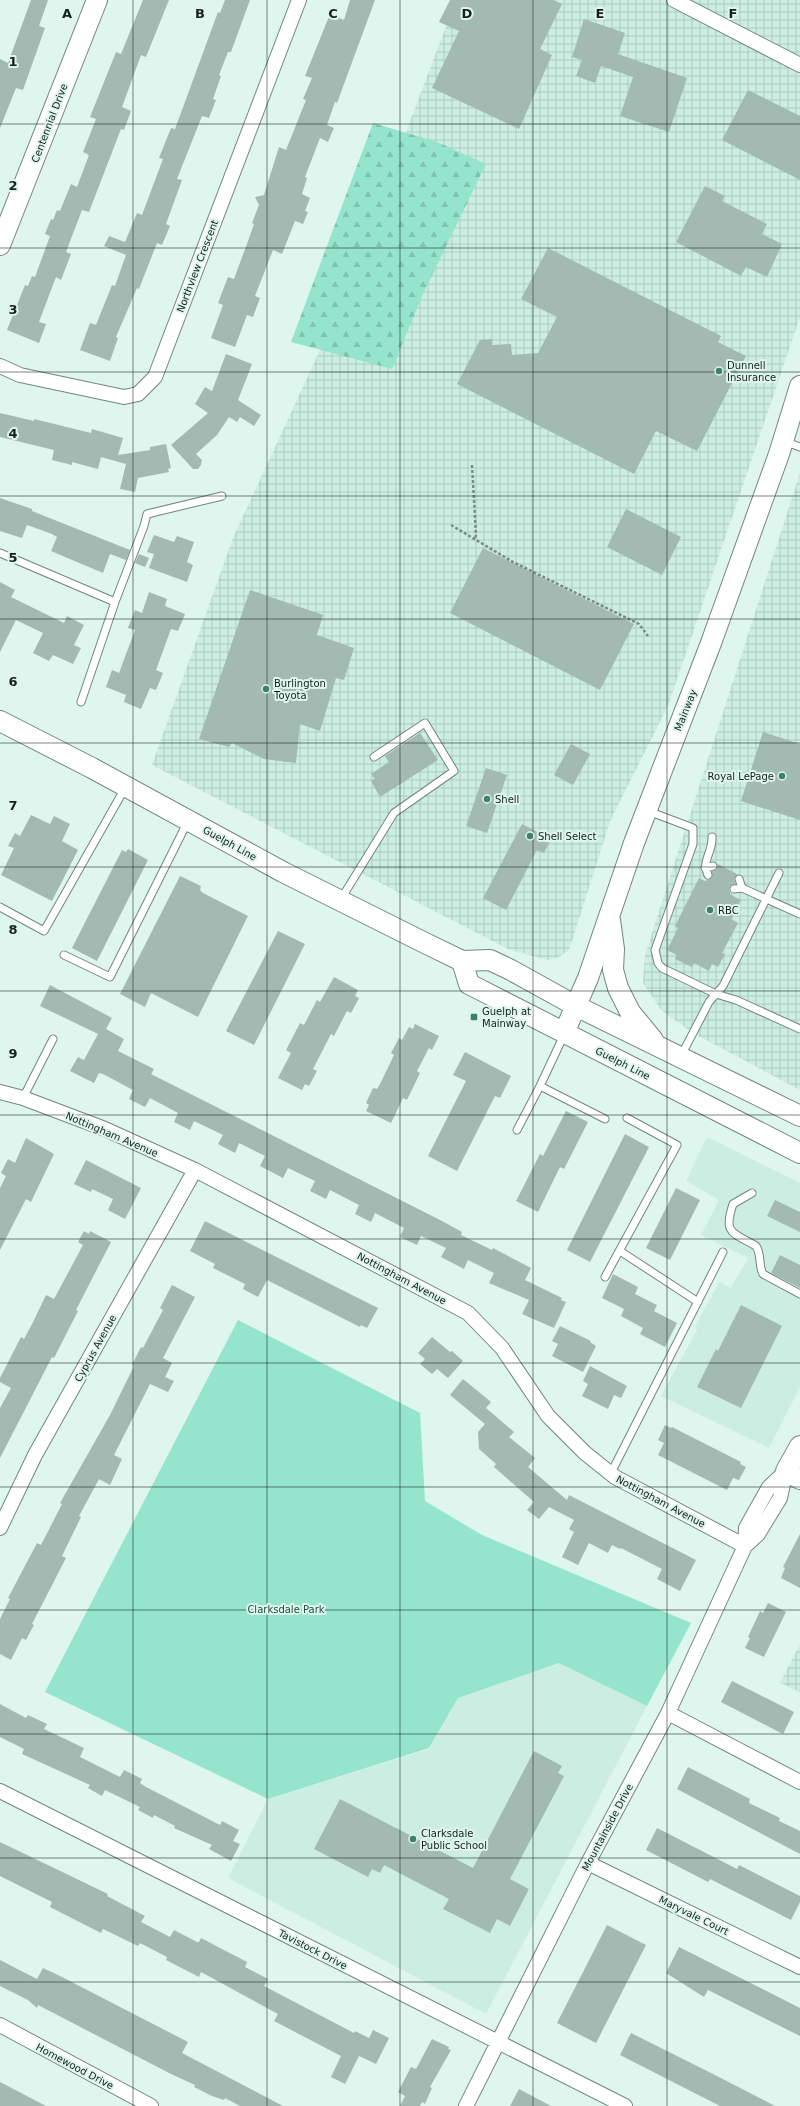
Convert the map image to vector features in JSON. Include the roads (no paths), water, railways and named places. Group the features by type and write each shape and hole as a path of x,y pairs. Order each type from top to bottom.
{"main road":[{"name":"Centennial Drive","path":"1,238 97,0"},
{"name":"Mainway","path":"564,1033 576,1006 672,742 791,444 800,386"},
{"name":"Guelph Line","path":"0,721 126,786 282,872 340,901 462,961 490,960 576,1006 800,1116"},
{"path":"609,915 614,949 614,970 620,994 642,1028 653,1040 677,1055"},
{"name":"Guelph Line","path":"462,961 470,984 800,1153"},
{"name":"Mountainside Drive","path":"793,1475 800,1446"}],"street":[{"name":"Northview Crescent","path":"0,366 20,375 124,397 138,394 155,377 299,0"},
{"path":"674,0 800,65"},
{"name":"Nottingham Avenue","path":"1,1094 23,1098 105,1129 195,1170 468,1313 502,1348 548,1416 585,1453 615,1477 745,1546"},
{"name":"Cyprus Avenue","path":"0,1528 35,1455 195,1170"},
{"name":"Mountainside Drive","path":"466,2106 588,1863 668,1713 745,1546 746,1528 769,1487 793,1475"},
{"path":"668,1713 800,1782"},
{"name":"Tavistock Drive","path":"0,1792 625,2106"},
{"name":"Maryvale Court","path":"588,1863 800,1967"},
{"name":"Homewood Drive","path":"0,2025 151,2106"}],"lane":[{"path":"80,702 115,602 144,526 147,514 222,496"},
{"path":"0,553 115,602"},
{"path":"340,901 394,814 454,771 425,723 374,757"},
{"path":"0,907 44,930 126,786"},
{"path":"647,810 693,828 692,844 655,950 656,956 662,968 716,994 736,1000 800,1029"},
{"path":"64,955 110,977 188,821"},
{"path":"712,837 707,872 713,866"},
{"path":"677,1055 709,1002 724,986 779,873"},
{"path":"739,879 742,888"},
{"path":"734,889 742,888 800,914"},
{"path":"517,1130 540,1086 564,1033"},
{"path":"23,1098 54,1039"},
{"path":"540,1086 605,1119"},
{"path":"606,1277 677,1145 627,1118"},
{"path":"752,1193 733,1204 727,1221 729,1228 732,1232 756,1246 759,1250 760,1269 763,1274 800,1294"},
{"path":"620,1251 698,1302"},
{"path":"611,1473 723,1252"}],"place":[{"name":"Dunnell Insurance","path":"719,371"},
{"name":"Burlington Toyota","path":"266,689"},
{"name":"Royal LePage","path":"782,776"},
{"name":"Shell","path":"487,799"},
{"name":"Shell Select","path":"530,836"},
{"name":"RBC","path":"710,910"},
{"name":"Guelph at Mainway","path":"474,1017"},
{"name":"Clarksdale Public School","path":"413,1839"}],"park label":[{"name":"Clarksdale Park","path":"286,1609"}]}
